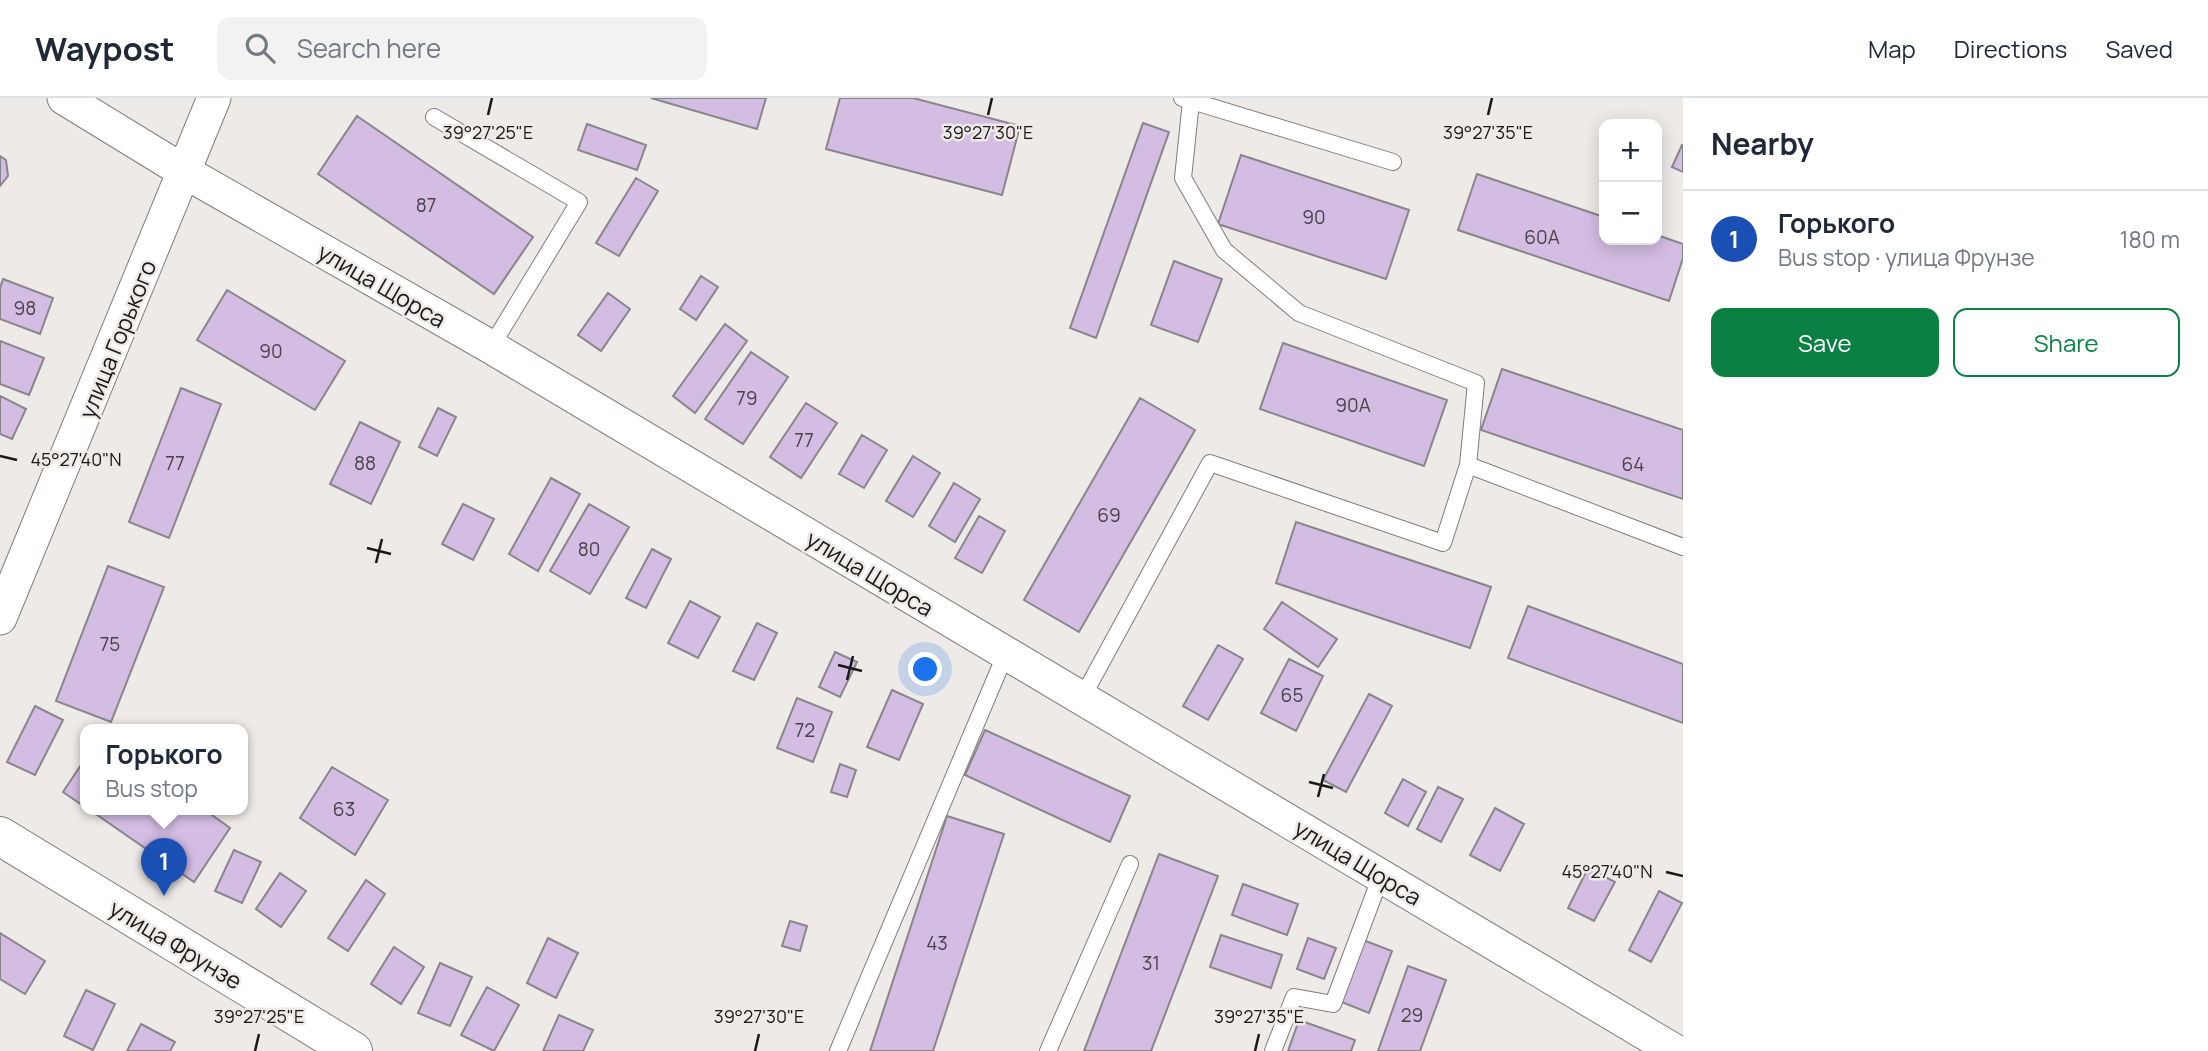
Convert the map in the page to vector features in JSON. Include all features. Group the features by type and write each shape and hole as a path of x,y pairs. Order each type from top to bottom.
{"main road":[{"name":"улица Фрунзе","path":"0,836 353,1051"}],"street":[{"name":"улица Щорса","path":"64,98 186,172 491,347 1675,1051"},
{"name":"улица Горького","path":"0,618 186,172 214,98"}],"lane":[{"path":"1082,698 1210,463 1443,543 1468,465 1476,383 1299,313 1224,250 1183,178 1186,99 1393,163"},
{"path":"434,117 579,202 491,347"},
{"path":"1468,465 1683,547"},
{"path":"838,1051 1006,653"},
{"path":"1048,1051 1130,864"},
{"path":"1273,1051 1294,997 1333,1003 1381,876"}],"building":[{"path":"651,98 766,98 757,129"},
{"path":"840,98 913,98 1020,126 1002,195 826,149"},
{"path":"357,116 533,237 494,294 318,174"},
{"path":"1143,123 1169,132 1096,338 1070,328"},
{"path":"587,124 646,145 637,170 578,150"},
{"path":"1683,145 1683,172 1672,167"},
{"path":"1241,155 1409,210 1386,279 1218,224"},
{"path":"0,156 6,160 8,176 0,186"},
{"path":"1477,174 1599,215 1599,245 1662,245 1662,237 1683,244 1683,258 1669,301 1458,230"},
{"path":"636,178 658,191 619,256 596,243"},
{"path":"1174,261 1222,279 1198,342 1151,325"},
{"path":"701,276 718,287 696,320 680,309"},
{"path":"3,279 53,298 40,334 0,319 0,288"},
{"path":"227,290 345,361 315,410 197,340"},
{"path":"608,293 630,309 601,351 578,335"},
{"path":"725,324 747,341 695,413 673,396"},
{"path":"0,341 44,358 29,395 0,384"},
{"path":"1283,343 1447,400 1424,466 1260,409"},
{"path":"751,352 788,377 743,444 705,419"},
{"path":"1502,369 1683,430 1683,499 1481,430"},
{"path":"181,388 221,404 169,538 129,522"},
{"path":"0,396 26,409 12,439 0,434"},
{"path":"1140,398 1195,430 1079,632 1024,600"},
{"path":"806,403 837,423 801,478 770,457"},
{"path":"438,408 456,417 437,456 419,447"},
{"path":"360,422 400,442 371,504 330,484"},
{"path":"862,435 887,450 864,488 839,474"},
{"path":"913,456 940,473 913,517 886,501"},
{"path":"551,478 580,494 538,571 509,554"},
{"path":"954,483 980,499 955,542 929,526"},
{"path":"463,504 494,519 473,560 442,544"},
{"path":"589,504 629,527 590,594 550,571"},
{"path":"979,516 1005,531 982,573 955,558"},
{"path":"1296,522 1491,587 1470,648 1276,583"},
{"path":"652,549 671,559 646,608 626,598"},
{"path":"108,566 164,587 111,722 56,701"},
{"path":"690,601 720,617 698,658 668,643"},
{"path":"1282,602 1337,639 1318,667 1264,629"},
{"path":"1528,606 1683,664 1683,723 1508,658"},
{"path":"757,623 777,633 754,680 733,671"},
{"path":"1218,645 1243,659 1208,720 1183,706"},
{"path":"835,652 857,662 840,697 819,687"},
{"path":"1289,659 1323,676 1296,731 1261,713"},
{"path":"892,690 923,704 899,760 867,747"},
{"path":"1369,694 1392,706 1346,792 1323,780"},
{"path":"797,698 832,712 813,762 777,748"},
{"path":"35,706 63,720 35,775 7,762"},
{"path":"985,730 1130,796 1110,842 965,775"},
{"path":"840,764 856,770 847,797 831,792"},
{"path":"80,766 80,804 63,792"},
{"path":"332,767 388,800 355,855 300,818"},
{"path":"1403,779 1426,792 1408,826 1385,813"},
{"path":"1438,787 1463,799 1441,842 1417,829"},
{"path":"1495,808 1524,824 1500,871 1470,855"},
{"path":"97,815 212,815 230,828 194,882"},
{"path":"947,816 1004,834 933,1051 870,1051"},
{"path":"234,850 261,862 242,903 215,891"},
{"path":"1159,854 1218,876 1151,1051 1084,1051"},
{"path":"1588,868 1615,882 1594,921 1568,908"},
{"path":"280,873 306,891 281,927 256,909"},
{"path":"366,880 385,894 348,951 328,938"},
{"path":"1243,884 1298,904 1287,935 1232,915"},
{"path":"1659,891 1682,903 1651,962 1629,950"},
{"path":"790,921 807,926 800,951 782,946"},
{"path":"0,933 45,961 25,994 0,979"},
{"path":"1221,935 1282,955 1271,988 1210,967"},
{"path":"548,938 578,953 556,998 527,983"},
{"path":"1308,938 1336,948 1324,979 1297,969"},
{"path":"1363,940 1392,951 1369,1013 1339,1001"},
{"path":"394,947 424,967 401,1004 371,984"},
{"path":"440,963 472,977 450,1026 418,1013"},
{"path":"1408,966 1446,980 1420,1051 1378,1051"},
{"path":"487,987 519,1005 494,1051 461,1035"},
{"path":"86,990 115,1004 93,1050 64,1036"},
{"path":"559,1015 593,1030 583,1051 543,1051"},
{"path":"1299,1020 1355,1040 1351,1051 1288,1051"},
{"path":"141,1024 175,1042 170,1051 127,1051"}],"place":[{"name":"Горького","path":"164,896"}]}
